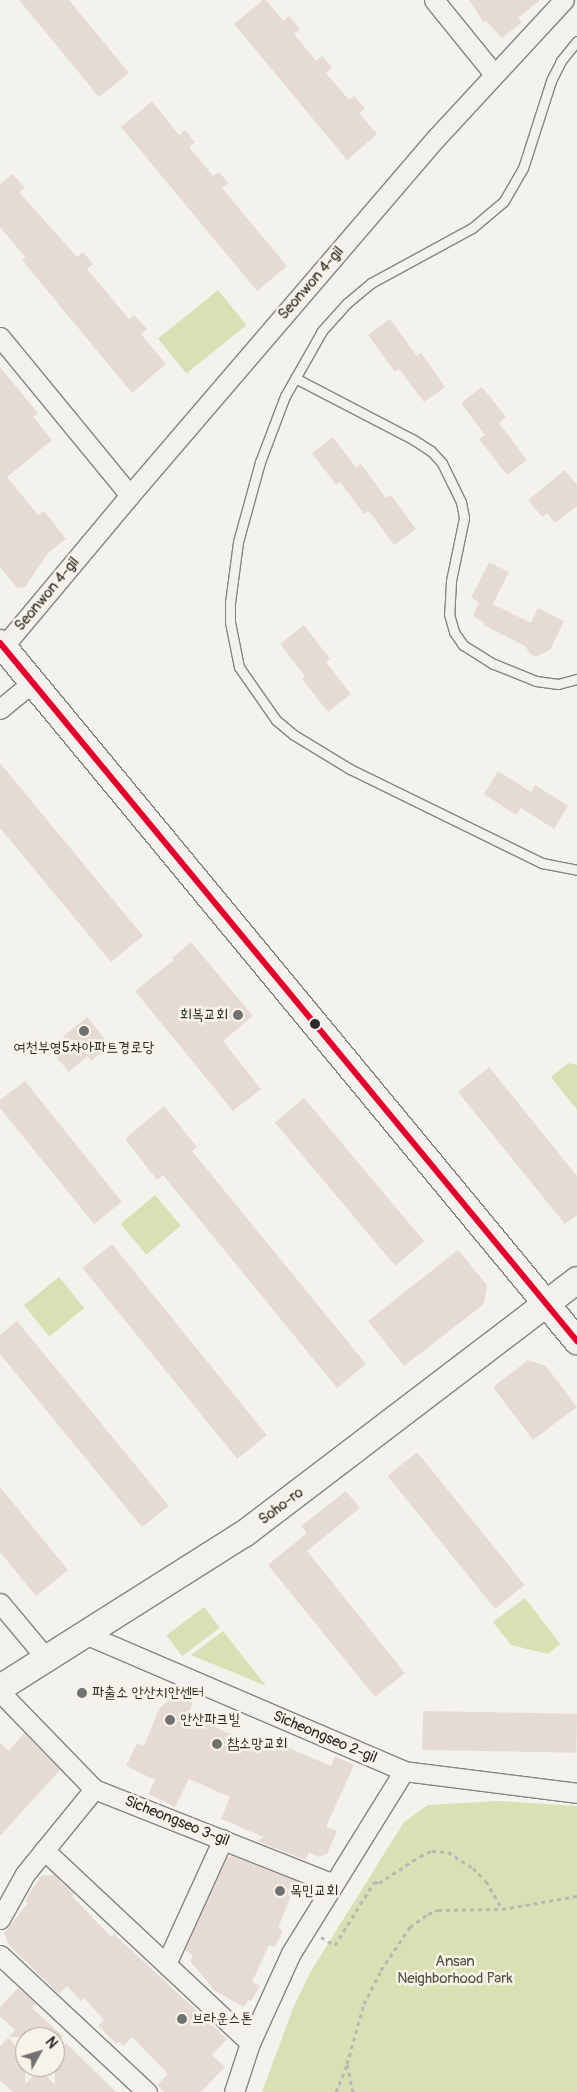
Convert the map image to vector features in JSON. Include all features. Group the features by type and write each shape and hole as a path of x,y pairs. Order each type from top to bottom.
{"street":[{"path":"434,0 494,74"},
{"name":"Seonwon 4-gil","path":"1,645 436,138 564,0"},
{"path":"0,338 130,494"},
{"path":"1,645 577,1341"},
{"path":"0,709 33,682"},
{"name":"Soho-ro","path":"0,1688 244,1534 577,1280"},
{"path":"0,1603 46,1658"},
{"name":"Sicheongseo 2-gil","path":"85,1634 404,1771 577,1793"},
{"path":"0,1692 94,1789 25,1874 0,1919"},
{"path":"234,2092 250,2043 290,1952 404,1771"},
{"name":"Sicheongseo 3-gil","path":"94,1789 332,1883"},
{"path":"166,1964 223,1839"},
{"path":"44,1850 250,2043"},
{"path":"0,1955 147,2092"}],"lane":[{"path":"577,42 560,61 551,80 523,168 503,202 472,228 371,283 322,331 295,378 260,462 245,512 232,579 230,622 239,667 246,680 276,720 313,748 350,769 542,863 577,870"},
{"path":"295,378 414,440 430,451 442,463 461,502 464,518 451,582 449,614 454,632 463,645 494,664 536,681 558,684 577,679"}],"path":[{"path":"330,1942 335,1945 374,1882 379,1883 420,1856 432,1851 448,1852 473,1868 486,1882 502,1909"},
{"path":"336,2092 372,1987 410,1927 428,1914 438,1910 502,1909 577,1896"},
{"path":"347,2064 353,2092"}],"green space":[{"path":"218,290 246,325 186,373 158,338"},
{"path":"568,1063 577,1065 577,1110 551,1077"},
{"path":"155,1195 181,1226 146,1255 121,1224"},
{"path":"59,1277 84,1308 49,1336 24,1305"},
{"path":"525,1598 560,1644 548,1654 511,1645 493,1622"},
{"path":"204,1607 220,1628 182,1656 166,1635"},
{"path":"223,1631 266,1686 191,1655"},
{"name":"Ansan Neighborhood Park","path":"499,1801 577,1806 577,2092 262,2092 293,2008 311,1971 404,1822 428,1805"}],"building":[{"path":"19,0 69,0 129,73 99,97"},
{"path":"263,0 266,0 283,21 289,16 300,29 294,34 316,61 322,56 332,67 326,73 349,100 354,96 365,108 359,113 377,134 347,160 234,24"},
{"path":"469,0 540,0 518,18 522,22 502,38 486,21 484,23"},
{"path":"152,101 179,135 185,130 195,142 189,147 213,176 219,172 228,183 222,188 287,266 257,291 121,127"},
{"path":"13,174 25,188 19,192 77,257 83,252 93,264 87,269 129,319 134,315 147,329 141,334 166,364 132,393 22,260 25,257 0,227 0,184"},
{"path":"390,319 417,356 421,353 445,387 424,402 399,369 395,372 368,335"},
{"path":"0,367 38,413 33,417 52,440 7,477 38,515 44,511 66,539 48,553 25,587 17,588 0,567"},
{"path":"482,387 506,417 499,423 527,460 507,475 479,439 485,435 461,403"},
{"path":"333,437 356,468 361,464 386,498 391,495 416,529 394,545 369,511 364,514 340,482 336,485 312,453"},
{"path":"565,470 577,485 577,506 555,523 547,513 542,517 528,500"},
{"path":"489,562 509,572 493,604 531,623 538,608 564,621 550,650 537,656 531,655 525,646 483,625 484,622 473,616 479,602 471,598"},
{"path":"304,625 330,659 326,662 351,694 328,712 302,679 305,676 280,644"},
{"path":"0,763 143,936 111,962 0,828"},
{"path":"498,771 531,792 535,785 568,806 554,829 521,808 516,815 484,794"},
{"path":"191,942 253,1016 223,1041 261,1089 233,1111 135,991 174,960 172,958"},
{"name":"여천부영5차아파트경로당","path":"87,1017 110,1045 91,1061 87,1056 69,1072 49,1048"},
{"path":"489,1067 577,1176 577,1215 565,1224 458,1092"},
{"path":"25,1081 122,1202 94,1224 0,1108 0,1100"},
{"path":"304,1098 424,1241 395,1266 275,1122"},
{"path":"164,1106 197,1147 192,1151 366,1364 337,1388 163,1175 157,1180 125,1139"},
{"path":"112,1244 267,1435 237,1459 82,1268"},
{"path":"458,1250 487,1285 484,1304 404,1366 368,1321"},
{"path":"17,1321 169,1506 142,1527 0,1354 0,1335"},
{"path":"528,1360 546,1366 577,1407 533,1440 493,1387"},
{"path":"417,1452 525,1585 495,1609 387,1476"},
{"path":"0,1487 68,1570 36,1596 0,1552"},
{"path":"346,1491 360,1508 307,1551 405,1673 375,1697 268,1565 307,1533 301,1526"},
{"path":"174,1695 193,1703 187,1715 262,1748 266,1738 331,1766 335,1756 354,1765 326,1827 337,1831 327,1854 318,1857 309,1852 305,1860 257,1841 264,1837 221,1819 230,1797 189,1779 175,1807 148,1794 155,1780 126,1766 137,1743 144,1746 159,1709"},
{"path":"423,1711 577,1714 576,1753 422,1750"},
{"path":"24,1733 60,1770 0,1836 0,1743 9,1751"},
{"path":"232,1856 297,1881 278,1928 283,1931 275,1947 269,1945 252,1982 260,1986 251,2001 248,2000 244,2007 215,1991 190,1961 193,1955 185,1950 227,1858"},
{"path":"54,1875 74,1894 72,1896 111,1937 114,1934 227,2039 212,2055 225,2067 201,2092 165,2092 157,2085 168,2074 132,2037 123,2046 119,2042 116,2044 98,2025 104,2020 84,1998 81,2001 67,1986 59,1994 8,1944 4,1933 28,1903 25,1901 41,1876"},
{"path":"18,1988 36,2004 32,2008 53,2027 15,2027 15,2030 0,2016 0,2007"},
{"path":"15,2030 15,2037 9,2037"},
{"path":"8,2038 15,2045 15,2077 25,2077 25,2084 32,2077 48,2077 55,2085 55,2077 65,2077 66,2043 116,2092 13,2092 0,2080 0,2046"}],"transit line":[{"path":"0,643 577,1341"}],"place":[{"name":"회복교회","path":"238,1015"},
{"name":"여천부영5차아파트경로당","path":"84,1031"},
{"name":"파출소 안산치안센터","path":"82,1693"},
{"name":"안산파크빌","path":"170,1720"},
{"name":"참소망교회","path":"217,1744"},
{"name":"목민교회","path":"280,1891"},
{"name":"브라운스톤","path":"182,2019"}]}
